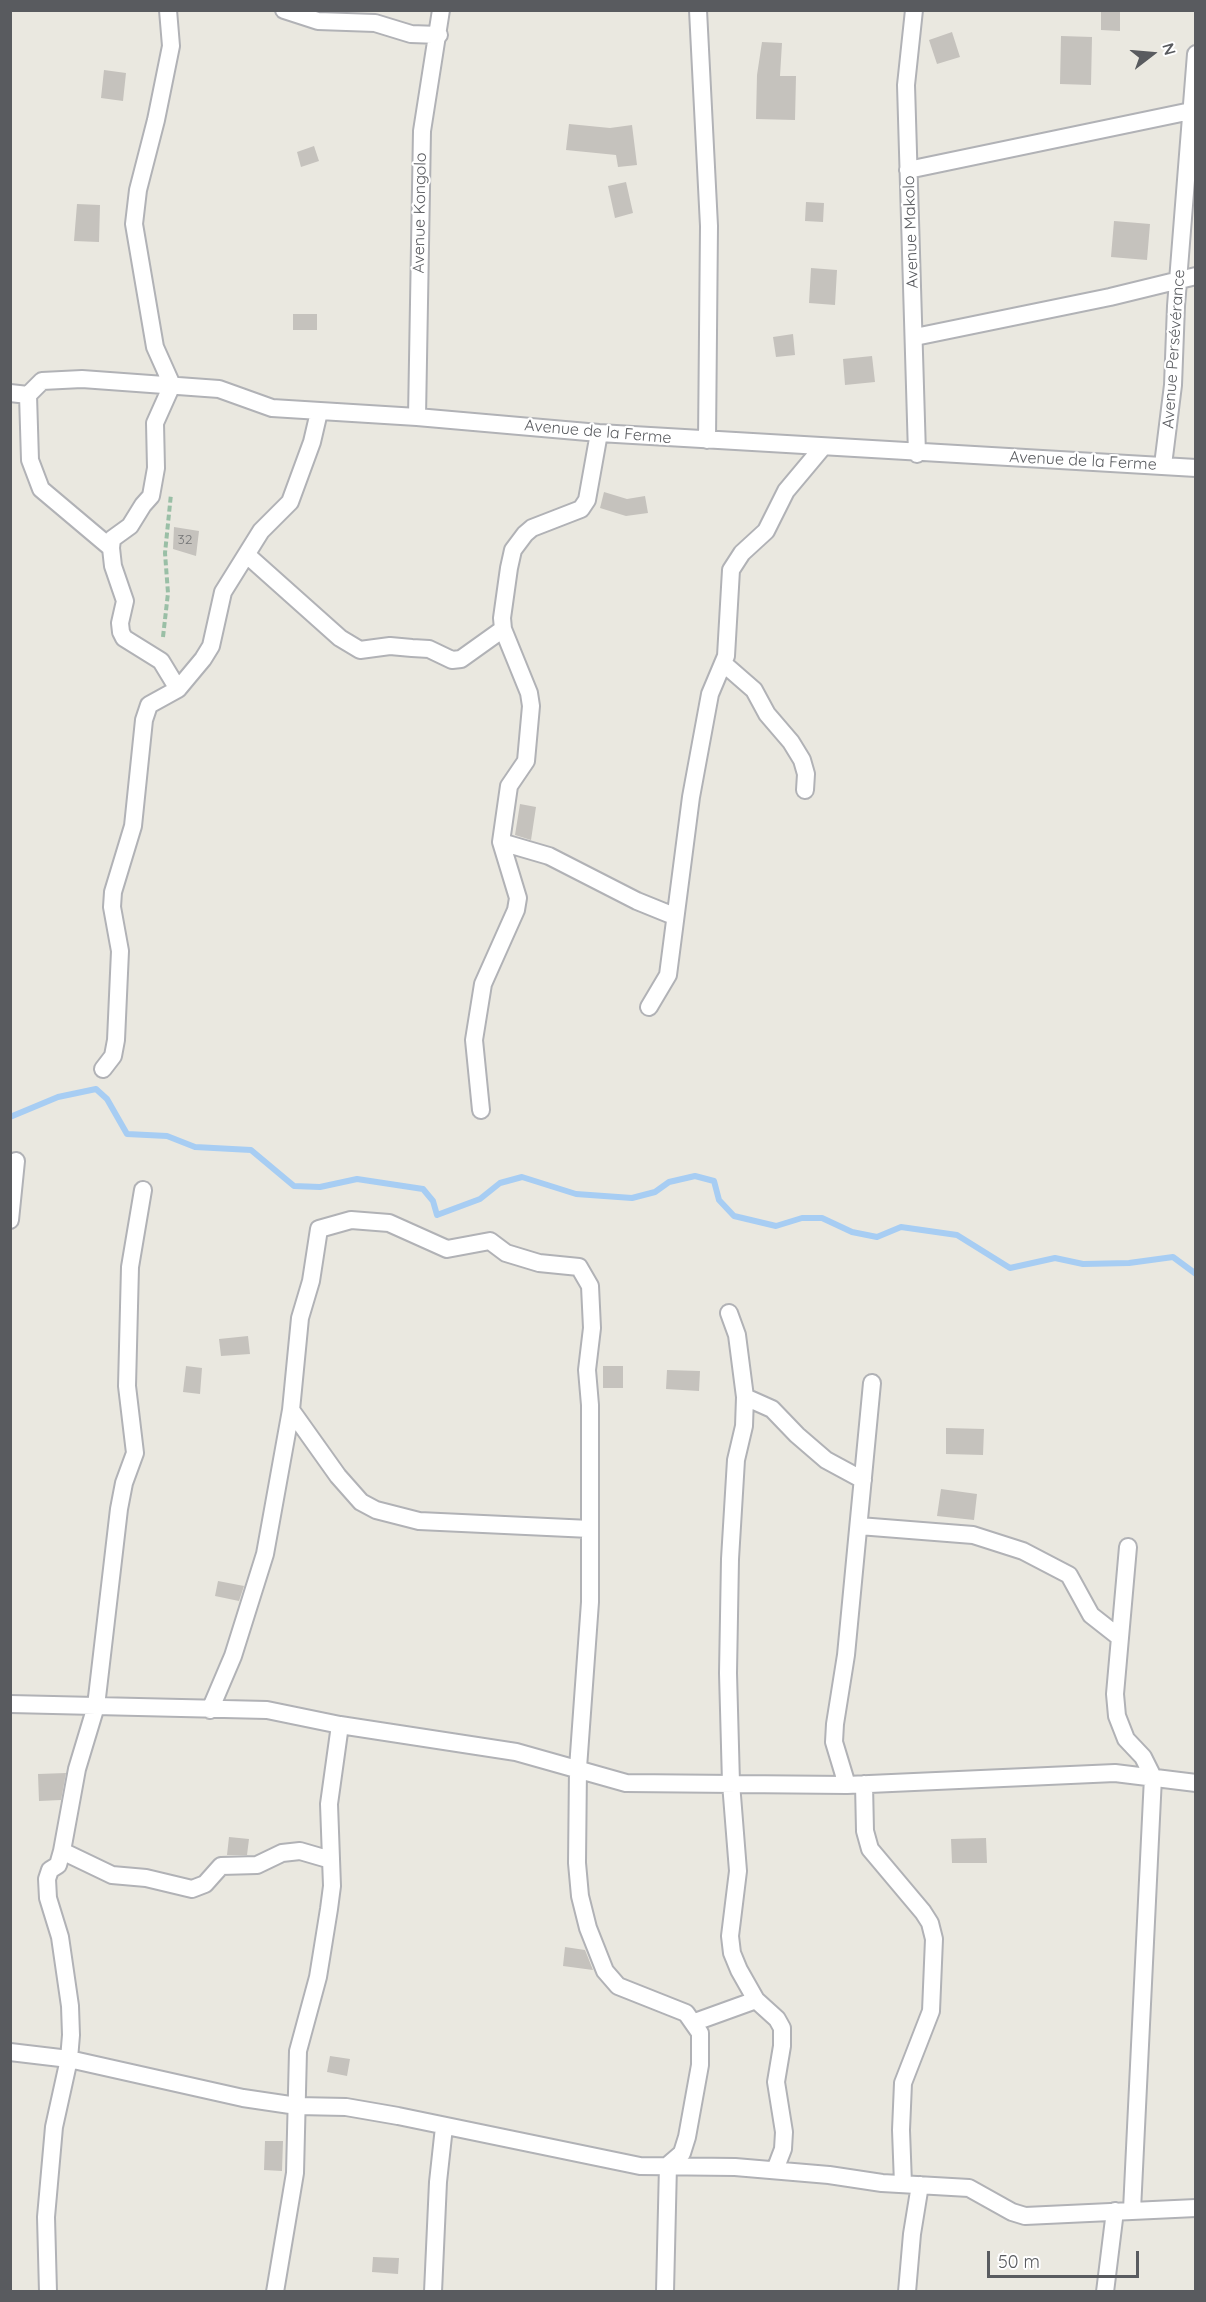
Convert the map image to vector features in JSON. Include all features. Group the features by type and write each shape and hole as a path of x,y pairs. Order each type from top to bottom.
{"street":[{"path":"168,10 171,46 156,120 138,190 134,224 155,347 172,385 155,423 156,468 152,496 142,505 130,526 112,539 111,548 113,566 125,601 120,623 121,632 124,638 161,661 178,689"},
{"path":"284,10 318,21 375,23 411,34 439,35"},
{"name":"Avenue Kongolo","path":"417,417 422,131 427,89 439,35 441,10"},
{"path":"698,10 709,226 707,440"},
{"name":"Avenue Makolo","path":"914,10 906,85 917,454"},
{"name":"Avenue Persévérance","path":"1163,465 1171,415 1176,306 1188,277 1191,111 1196,54"},
{"path":"908,170 1191,111"},
{"path":"915,337 1110,297 1188,277"},
{"name":"Avenue de la Ferme","path":"28,395 42,381 82,379 219,389 272,408 319,412 417,417 599,434 917,454 1196,468"},
{"path":"10,393 28,395 30,460 41,489 111,548"},
{"path":"103,1070 113,1056 117,1030 120,951 112,907 113,892 133,826 144,720 149,705 178,689 211,646 219,600 261,531 290,502 312,442 319,412"},
{"path":"481,1110 474,1040 480,1000 488,969 516,910 518,898 501,842 510,786 526,761 531,706 529,693 503,629 502,618 513,550 532,528 581,509 587,500 591,484 599,434"},
{"path":"649,1007 668,975 691,797 710,694 723,663 727,644 728,584 734,561 766,531 786,491 822,448"},
{"path":"247,555 340,638 360,650 377,650 390,646 429,649 452,660 461,659 503,629"},
{"path":"723,663 754,690 766,714 801,759 806,774 805,790"},
{"path":"501,842 549,856 637,901 674,916"},
{"path":"10,1221 16,1161"},
{"path":"48,2292 46,2217 53,2138 69,2059 70,2006 60,1937 48,1898 47,1879 50,1870 58,1865 62,1851 77,1769 96,1706 119,1509 124,1483 135,1453 127,1386 130,1267 143,1190"},
{"path":"210,1710 233,1656 265,1554 291,1410 300,1318 311,1281 320,1229 351,1220 389,1223 447,1249 490,1241 506,1253 539,1263 579,1267 590,1286 592,1328 587,1370 590,1602 578,1768 577,1863 580,1896 588,1928 605,1971 618,1986 686,2013 695,2022 700,2033 700,2065 691,2119 682,2153 668,2165 664,2292"},
{"path":"729,1313 736,1335 745,1396 744,1426 736,1460 730,1559 728,1672 731,1783 738,1871 730,1936 732,1953 756,2000 777,2019 782,2028 782,2046 776,2082 784,2132 783,2149 775,2170"},
{"path":"847,1785 834,1742 835,1724 846,1655 872,1383"},
{"path":"745,1396 772,1409 826,1460 863,1480"},
{"path":"291,1410 313,1445 360,1502 376,1510 419,1521 590,1529"},
{"path":"859,1526 973,1535 1023,1551 1069,1575 1091,1615 1119,1637"},
{"path":"1105,2292 1124,2210 1153,1778 1143,1757 1126,1738 1117,1716 1115,1694 1128,1547"},
{"path":"10,1704 267,1710 340,1725 462,1745 487,1746 578,1768 626,1783 847,1785 1115,1773 1196,1784"},
{"path":"275,2292 295,2173 298,2051 326,1940 332,1886 329,1804 340,1725"},
{"path":"864,1784 865,1831 870,1849 930,1923 934,1939 931,2011 903,2083 901,2130 903,2184"},
{"path":"62,1851 112,1875 146,1878 192,1889 205,1884 221,1866 256,1865 282,1853 300,1851 331,1860"},
{"path":"695,2022 756,2000"},
{"path":"10,2052 69,2059 243,2098 297,2106 346,2107 640,2166 668,2165 775,2170 920,2186 969,2188 1012,2212 1025,2216 1196,2208"},
{"path":"434,2292 438,2193 444,2127"},
{"path":"907,2292 912,2234 920,2186"}],"path":[{"path":"163,637 168,593 165,553 172,507 170,486"}],"building":[{"path":"1101,10 1120,10 1120,31 1101,30"},
{"path":"952,32 960,57 937,64 929,40"},
{"path":"1061,36 1092,37 1091,85 1060,84"},
{"path":"762,42 782,43 780,76 796,76 795,120 756,119 757,75"},
{"path":"104,70 126,73 123,101 101,98"},
{"path":"569,124 610,128 632,125 637,165 618,167 616,155 566,150"},
{"path":"314,146 319,161 301,167 297,152"},
{"path":"626,182 633,213 615,218 608,186"},
{"path":"806,202 824,203 823,222 805,221"},
{"path":"77,204 100,205 99,242 74,241"},
{"path":"1114,221 1150,224 1147,260 1111,257"},
{"path":"811,268 837,270 835,305 809,303"},
{"path":"293,314 317,314 317,330 293,330"},
{"path":"793,334 795,355 776,357 773,337"},
{"path":"872,356 875,382 845,385 843,359"},
{"path":"604,492 627,499 645,496 648,513 626,516 600,508"},
{"path":"174,527 199,531 196,556 173,549"},
{"path":"520,804 536,807 531,840 515,835"},
{"path":"248,1336 250,1354 221,1356 219,1339"},
{"path":"186,1366 202,1368 200,1394 183,1392"},
{"path":"603,1366 623,1366 623,1388 603,1388"},
{"path":"667,1370 700,1371 699,1391 666,1389"},
{"path":"946,1428 984,1429 983,1455 946,1454"},
{"path":"941,1489 977,1494 974,1520 937,1516"},
{"path":"218,1581 244,1586 239,1601 215,1596"},
{"path":"66,1773 61,1800 39,1801 38,1774"},
{"path":"229,1837 249,1839 247,1855 227,1855"},
{"path":"986,1838 987,1863 952,1863 951,1839"},
{"path":"565,1947 585,1950 593,1970 563,1966"},
{"path":"330,2056 350,2059 347,2076 327,2072"},
{"path":"265,2141 283,2141 282,2171 264,2170"},
{"path":"373,2257 399,2258 398,2274 372,2272"}],"waterway":[{"path":"10,1117 58,1097 96,1089 107,1099 127,1134 167,1136 195,1147 251,1150 294,1186 320,1187 357,1179 423,1189 433,1201 437,1215 480,1199 500,1183 522,1177 576,1194 632,1198 655,1192 669,1182 695,1176 714,1181 719,1200 734,1216 776,1226 802,1218 822,1218 852,1232 877,1237 901,1227 957,1235 1010,1268 1055,1258 1083,1264 1129,1263 1173,1257 1196,1274"}]}
